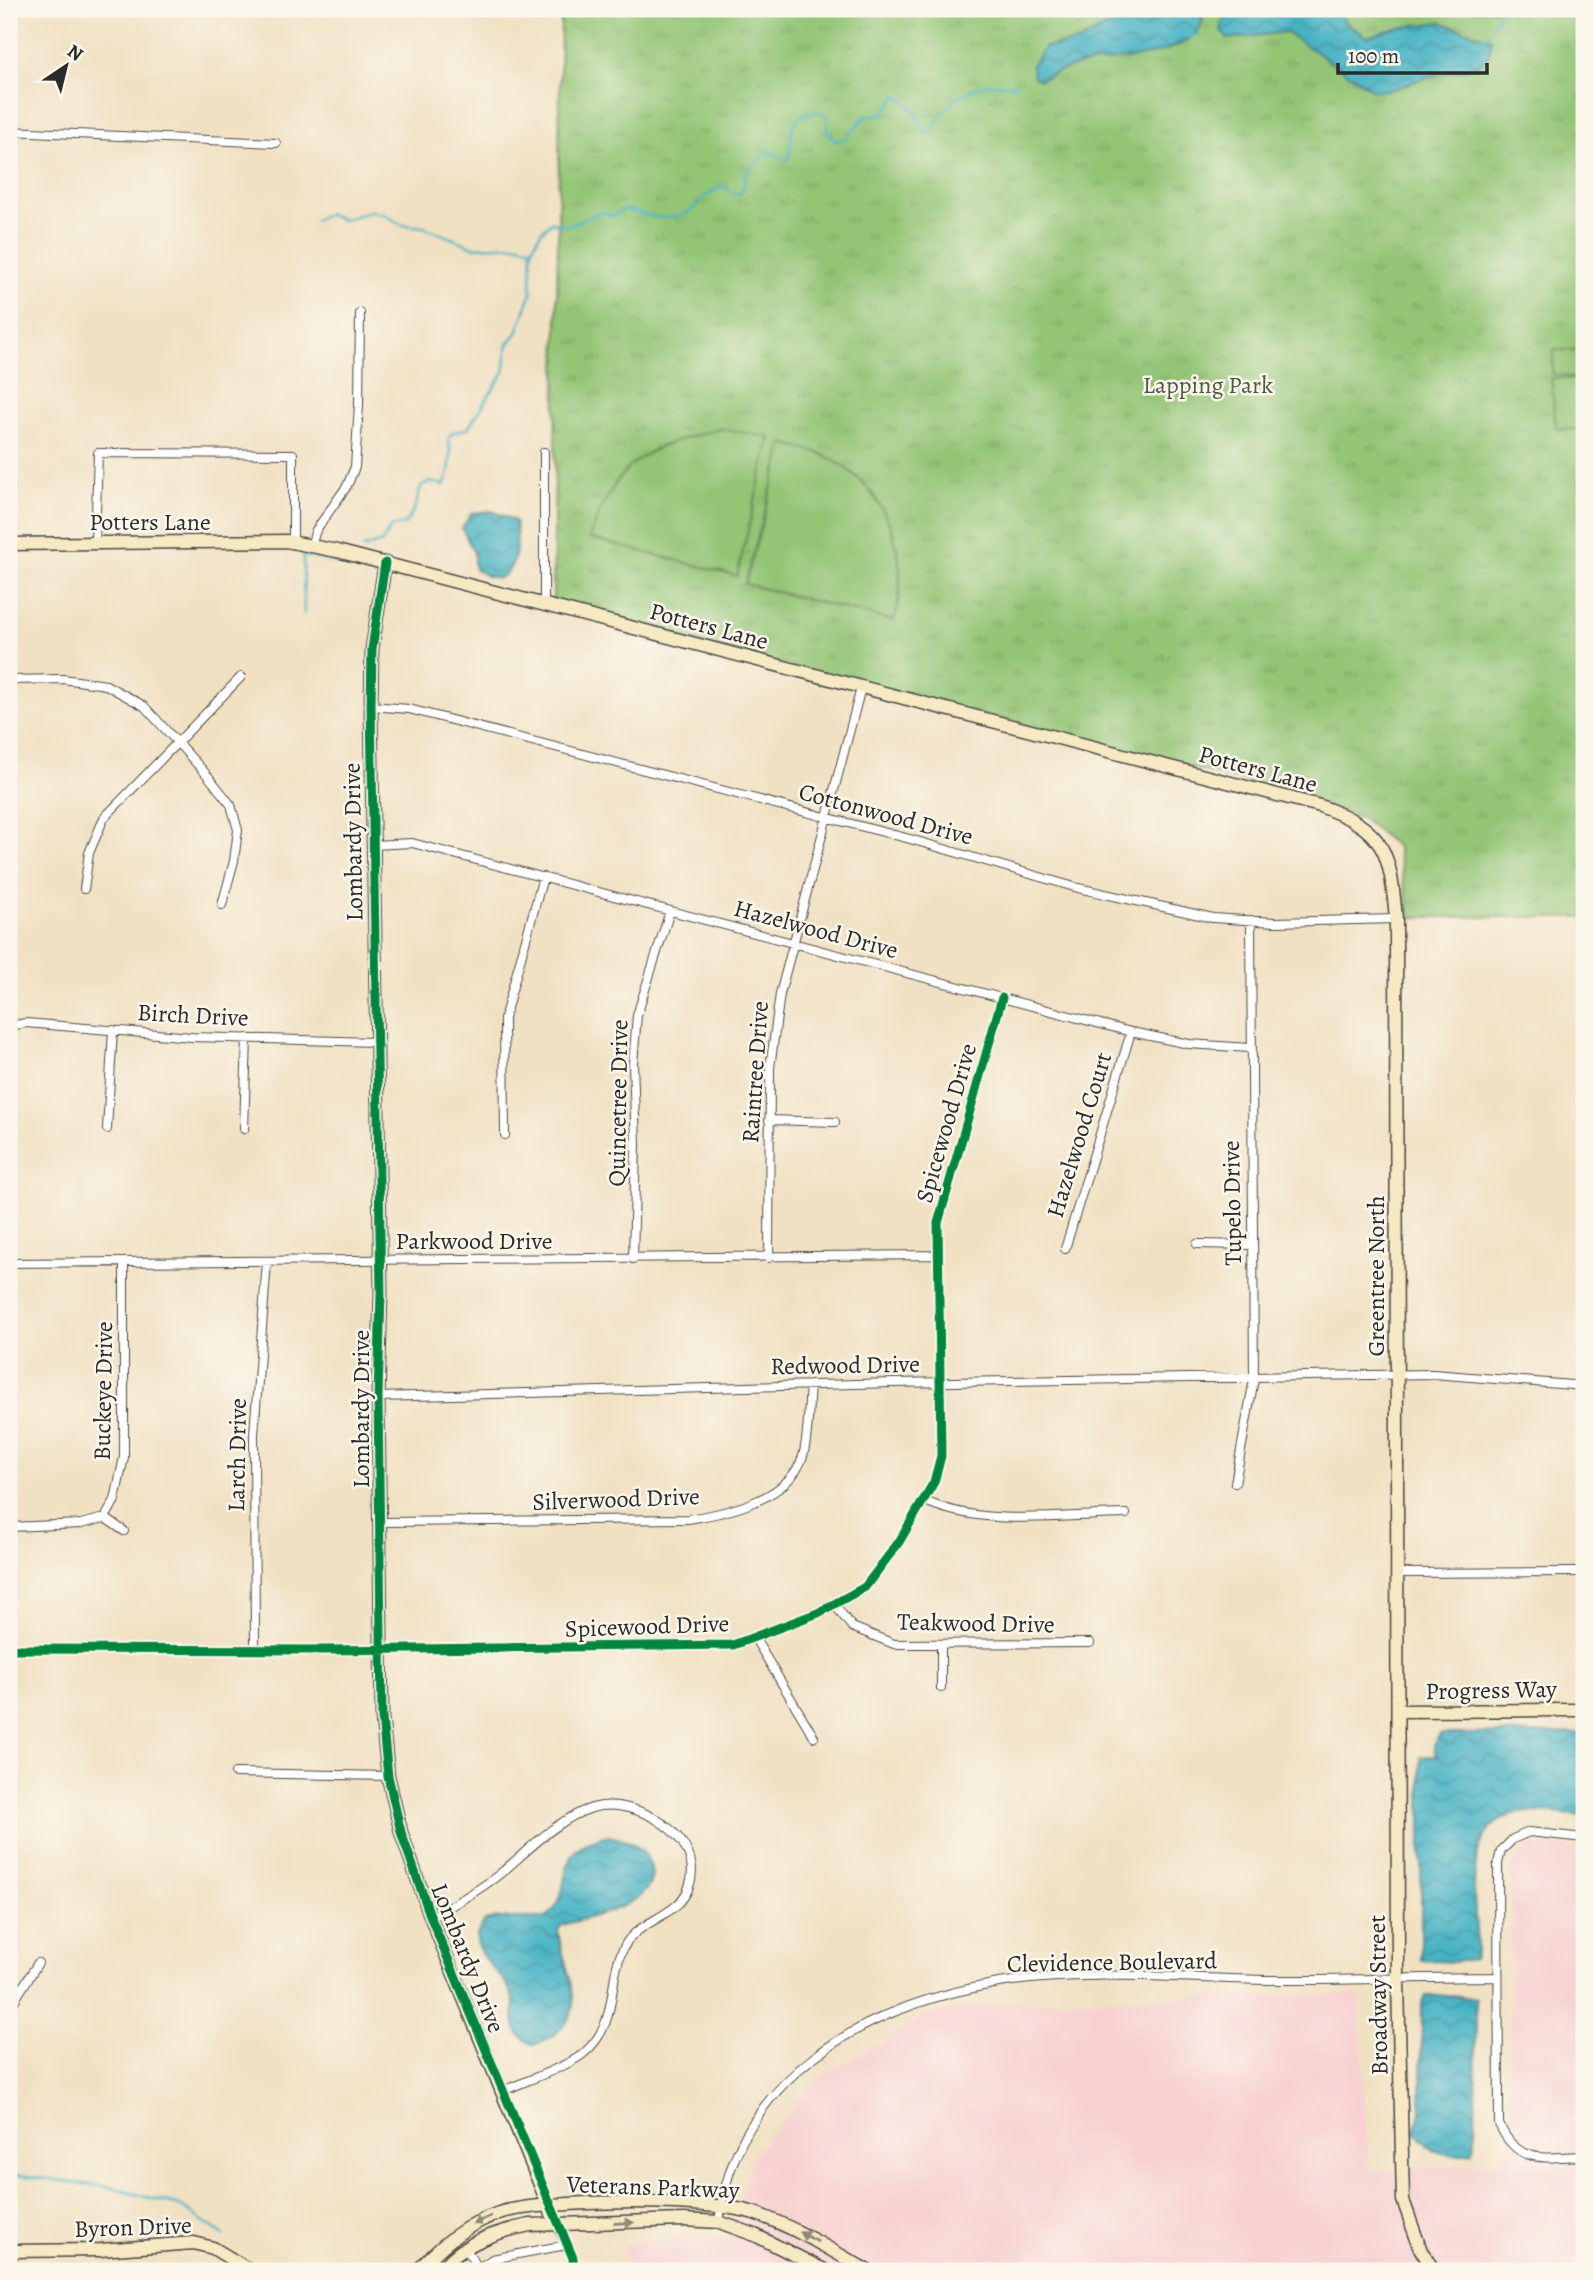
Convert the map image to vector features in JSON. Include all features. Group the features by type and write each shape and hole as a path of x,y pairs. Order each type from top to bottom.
{"main road":[{"name":"Potters Lane","path":"9,544 293,543 311,546 1320,806 1354,818 1380,843"},
{"name":"Lombardy Drive","path":"386,564 372,649 371,706 380,1261 378,1397 383,1718 388,1776 401,1832 430,1919 556,2224"},
{"name":"Greentree North","path":"1380,843 1391,868 1396,919 1398,1712"},
{"name":"Progress Way","path":"1398,1712 1584,1710"},
{"name":"Broadway Street","path":"1398,1712 1398,1980 1403,2209 1434,2271"},
{"name":"Veterans Parkway","path":"417,2271 443,2243 480,2221 501,2213 548,2204 721,2206 752,2212 802,2233 868,2271"},
{"name":"Veterans Parkway","path":"441,2271 466,2249 505,2230 556,2224 684,2220 719,2222 755,2235 826,2271"},
{"name":"Byron Drive","path":"9,2252 100,2250 194,2243 213,2248 251,2271"}],"street":[{"path":"9,131 275,144"},
{"path":"311,546 316,530 347,486 355,467 360,313"},
{"path":"96,543 98,453 205,452 293,454 293,543"},
{"path":"544,452 544,604"},
{"path":"84,889 89,853 104,818 241,677"},
{"path":"9,680 63,679 106,685 144,706 231,805 238,830 234,861 222,905"},
{"name":"Raintree Drive","path":"769,1258 770,1068 778,1006 861,688"},
{"name":"Cottonwood Drive","path":"371,706 409,709 688,784 826,817 1078,888 1213,918 1396,919"},
{"name":"Hazelwood Drive","path":"372,845 412,843 1131,1032 1189,1044 1250,1048"},
{"path":"505,1135 504,1019 543,877"},
{"name":"Quincetree Drive","path":"633,1259 636,1144 633,1064 637,1015 670,911"},
{"name":"Tupelo Drive","path":"1235,1483 1254,1379 1251,920"},
{"name":"Spicewood Drive","path":"9,1649 382,1650 733,1645 834,1604 865,1587 899,1542 934,1482 941,1456 938,1223 1002,998"},
{"name":"Birch Drive","path":"9,1026 26,1023 247,1038 375,1042"},
{"path":"107,1129 113,1030"},
{"name":"Hazelwood Court","path":"1065,1249 1131,1032"},
{"path":"244,1129 247,1038"},
{"path":"769,1119 835,1122"},
{"path":"1197,1244 1252,1245"},
{"name":"Parkwood Drive","path":"9,1263 939,1255"},
{"name":"Larch Drive","path":"255,1650 254,1434 267,1261"},
{"name":"Buckeye Drive","path":"105,1518 115,1500 124,1457 124,1262"},
{"name":"Redwood Drive","path":"378,1397 939,1382 1254,1379 1433,1374 1584,1386"},
{"name":"Silverwood Drive","path":"380,1522 688,1519 726,1513 773,1491 791,1476 803,1456 810,1385"},
{"path":"923,1500 943,1510 975,1517 1126,1514"},
{"path":"9,1527 81,1524 105,1518 124,1531"},
{"path":"1399,1573 1584,1572"},
{"name":"Teakwood Drive","path":"834,1604 852,1627 894,1644 1090,1643"},
{"path":"754,1637 814,1737"},
{"path":"941,1644 941,1688"},
{"path":"235,1773 388,1776"},
{"path":"430,1919 477,1891 566,1820 594,1807 633,1808 659,1819 680,1839 690,1859 690,1887 676,1908 639,1929 624,1945 617,1965 613,2002 596,2039 582,2055 501,2092"},
{"path":"1584,1838 1529,1832 1513,1839 1502,1851 1496,1890 1499,2124 1507,2143 1532,2157 1584,2156"},
{"path":"9,2009 38,1963"},
{"name":"Clevidence Boulevard","path":"719,2222 739,2143 768,2101 805,2063 853,2032 909,2006 947,1994 1001,1983 1063,1978 1398,1980 1497,1977"},
{"path":"556,2224 573,2258 574,2271"},
{"path":"466,2249 480,2270 492,2259 566,2245"}],"shaded area":[{"path":"1530,1844 1584,1848 1584,2271 628,2271 624,2244 681,2239 727,2241 752,2158 817,2079 930,2013 1026,2001 1359,1994 1369,2171 1504,2162 1510,2121 1511,1864"}],"green space":[{"name":"Lapping Park","path":"561,9 1584,9 1584,917 1410,917 1397,847 1363,819 1264,786 553,606"},
{"path":"1554,350 1584,350 1584,379 1552,374"},
{"path":"1551,378 1584,380 1584,430 1556,428"},
{"path":"721,429 770,437 737,576 589,538 611,490 636,461 671,443"},
{"path":"784,443 817,452 844,467 878,502 889,523 900,571 894,621 745,584"}],"water":[{"path":"1196,9 1203,19 1198,31 1173,48 1138,57 1078,65 1040,80 1034,77 1032,65 1045,47 1078,42 1132,13"},
{"path":"1227,9 1336,9 1345,22 1367,37 1396,28 1440,22 1491,39 1490,50 1486,59 1470,68 1432,76 1396,88 1373,90 1286,32 1228,39 1221,30"},
{"path":"492,511 515,521 516,529 514,560 500,578 487,576 474,568 474,553 462,528 472,513"},
{"path":"1584,1733 1584,1816 1530,1812 1507,1817 1491,1828 1481,1844 1476,1864 1474,1886 1477,1950 1474,1959 1452,1962 1421,1960 1421,1756 1436,1756 1434,1745 1440,1734"},
{"path":"605,1836 629,1842 639,1848 647,1858 652,1874 648,1887 624,1906 562,1925 558,1930 573,1995 572,2009 567,2022 554,2034 534,2045 525,2040 516,2029 512,1995 482,1955 477,1940 478,1932 485,1921 496,1918 546,1918 556,1907 569,1861 575,1851"},
{"path":"1453,1995 1476,1999 1475,2142 1471,2153 1445,2154 1426,2144 1413,2130 1421,2114 1422,2003 1425,1996"}],"waterway":[{"path":"1493,24 1503,9"},
{"path":"1483,38 1490,33"},
{"path":"1191,36 1199,35"},
{"path":"364,548 382,542 391,527 405,524 415,508 421,486 430,482 444,485 450,462 448,439 452,433 468,428 504,372 508,344 517,333 531,294 532,248 541,232 551,222 567,226 602,212 613,216 625,209 647,216 680,216 723,186 737,195 743,190 746,173 764,154 774,153 787,161 792,129 799,118 806,114 818,111 828,117 827,132 836,141 845,139 866,116 883,114 896,96 911,106 926,133 932,132 946,109 968,92 989,84 1017,84"},
{"path":"315,220 328,214 343,220 371,211 385,215 402,225 424,227 474,247 519,245 532,248"},
{"path":"304,613 303,555 349,566"},
{"path":"9,2174 109,2187 180,2206 224,2235"}],"cycle path":[{"path":"385,563 372,649 371,706 381,1293 378,1397 382,1718 388,1776 401,1832 431,1918 573,2258 574,2271"},
{"path":"9,1649 327,1650 733,1645 818,1613 865,1587 899,1542 934,1482 941,1456 938,1223 1002,998"}]}
